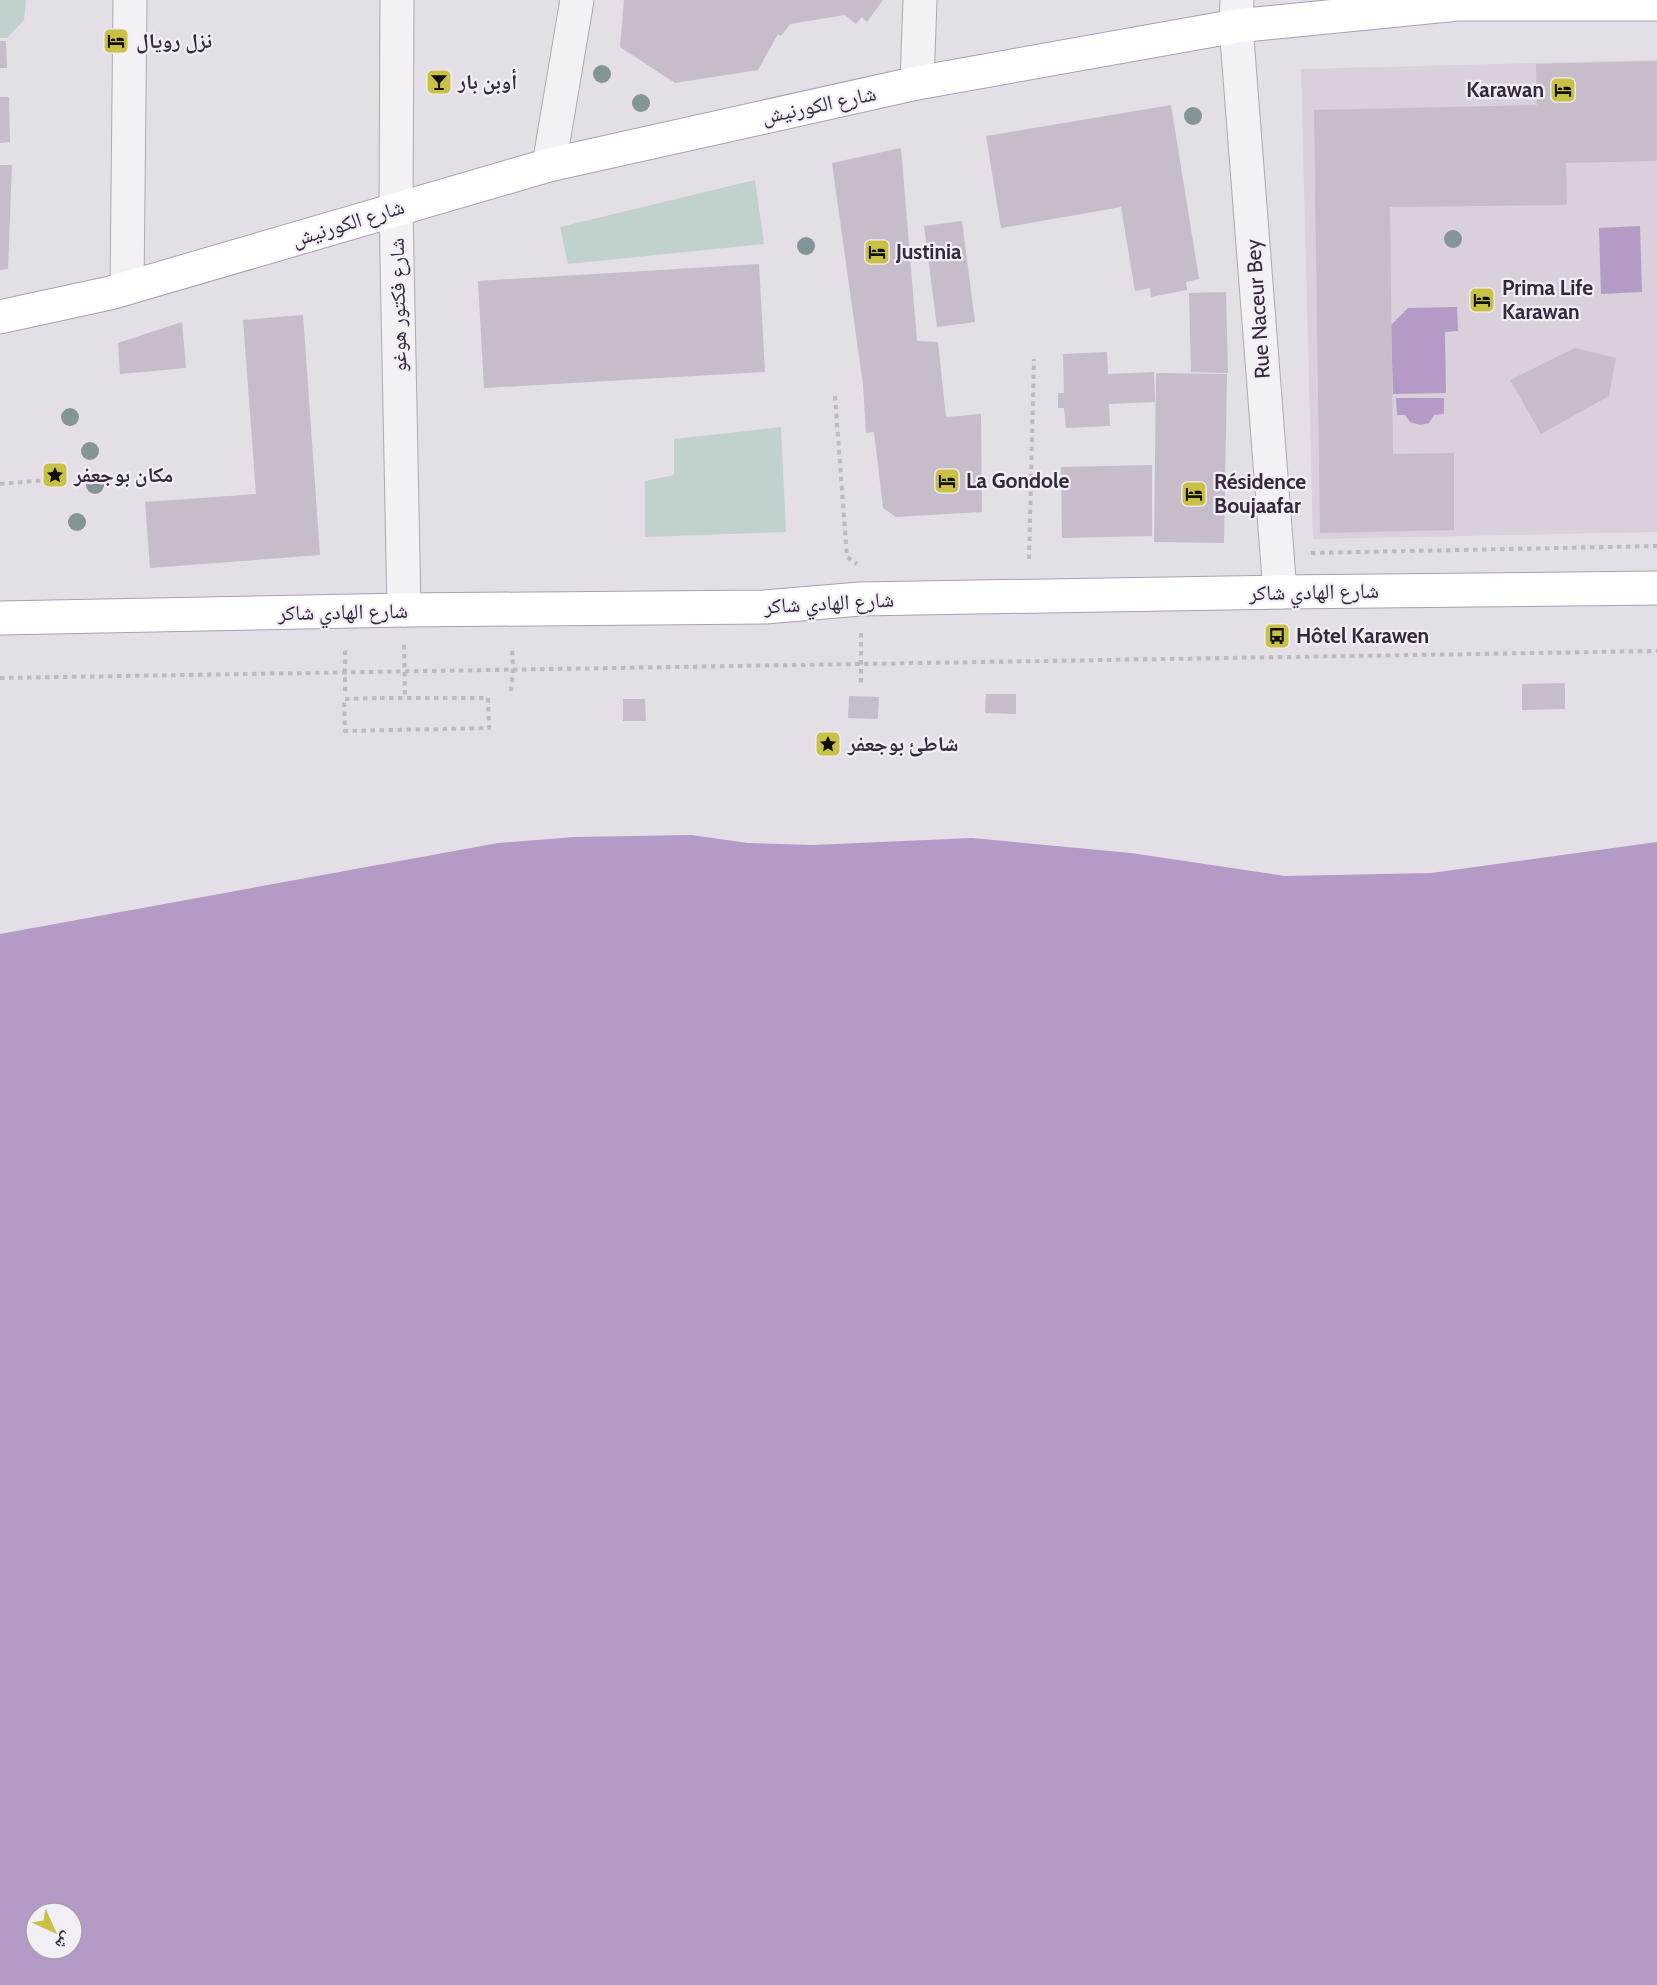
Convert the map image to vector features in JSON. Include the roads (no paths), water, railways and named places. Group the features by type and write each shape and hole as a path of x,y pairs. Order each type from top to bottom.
{"main road":[{"name":"شارع الكورنيش","path":"0,317 118,291 549,165 1237,13 1458,2 1657,4"},
{"path":"0,329 118,291"},
{"name":"شارع الهادي شاكر","path":"0,618 404,610 765,607 860,599 1657,588"}],"street":[{"path":"118,291 130,0"},
{"name":"شارع فكتور هوغو","path":"397,0 396,208 404,610"},
{"path":"549,165 577,0"},
{"path":"918,83 920,0"},
{"name":"Rue Naceur Bey","path":"1237,13 1280,592"}],"place":[{"name":"نزل رويال","path":"116,41"},
{"name":"أوبن بار","path":"439,82"},
{"name":"Karawan","path":"1563,90"},
{"name":"Justinia","path":"877,252"},
{"name":"Prima Life Karawan","path":"1482,300"},
{"name":"مكان بوجعفر","path":"55,475"},
{"name":"La Gondole","path":"947,481"},
{"name":"Résidence Boujaafar","path":"1194,494"},
{"name":"Hôtel Karawen","path":"1277,636"},
{"name":"شاطئ بوجعفر","path":"828,744"}]}
